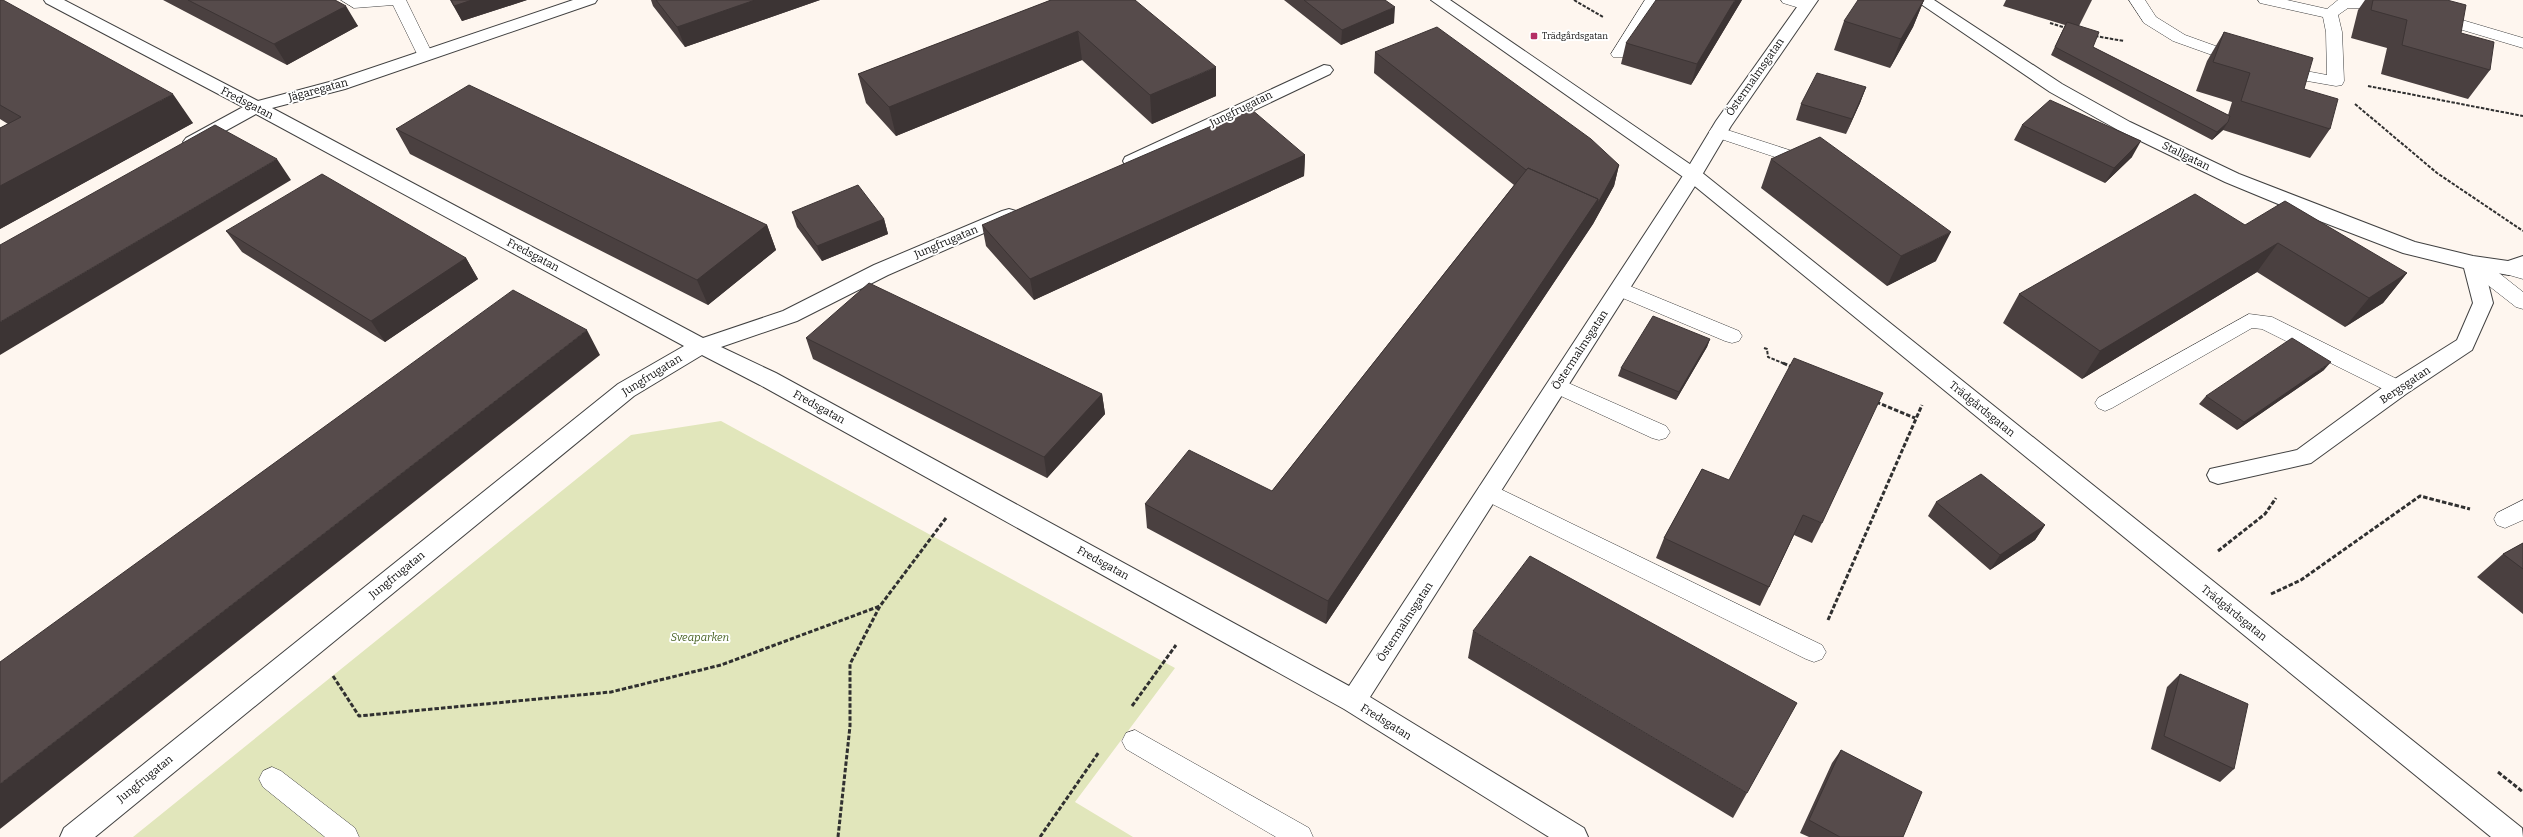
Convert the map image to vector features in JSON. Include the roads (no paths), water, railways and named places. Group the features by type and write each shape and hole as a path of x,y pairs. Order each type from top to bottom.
{"street":[{"name":"Fredsgatan","path":"52,0 256,106 701,346 768,379 1353,701 1572,836"},
{"name":"Jägaregatan","path":"180,149 256,106 339,85 589,0"},
{"name":"Trädgårdsgatan","path":"1439,0 1693,176 2512,837"},
{"name":"Stallgatan","path":"1923,0 2056,88 2124,126 2232,178 2319,214 2410,248 2473,263"},
{"name":"Östermalmsgatan","path":"1353,701 1693,176 1718,132 1802,2"},
{"name":"Jungfrugatan","path":"1117,168 1324,70"},
{"name":"Jungfrugatan","path":"74,837 626,390 701,346 790,316 881,270 1024,208"},
{"path":"2473,263 2518,268"},
{"name":"Bergsgatan","path":"2218,474 2303,456 2398,388 2465,345 2483,303 2473,263"}],"lane":[{"path":"348,0 354,3 398,0 425,55"},
{"path":"1619,54 1653,0"},
{"path":"2137,0 2150,20 2179,38 2221,55 2259,66 2336,81 2334,32 2330,14"},
{"path":"2266,0 2330,14"},
{"path":"2330,14 2344,3 2392,4 2523,43"},
{"path":"1718,132 1820,166"},
{"path":"2473,263 2523,302"},
{"path":"1620,289 1732,336"},
{"path":"2105,403 2249,321 2265,322 2398,388"},
{"path":"1557,386 1659,432"},
{"path":"1488,492 1814,652"},
{"path":"1135,741 1300,837"},
{"path":"272,779 346,837"}],"place":[{"name":"Trädgårdsgatan","path":"1534,36"}],"park label":[{"name":"Sveaparken","path":"700,637"}]}
